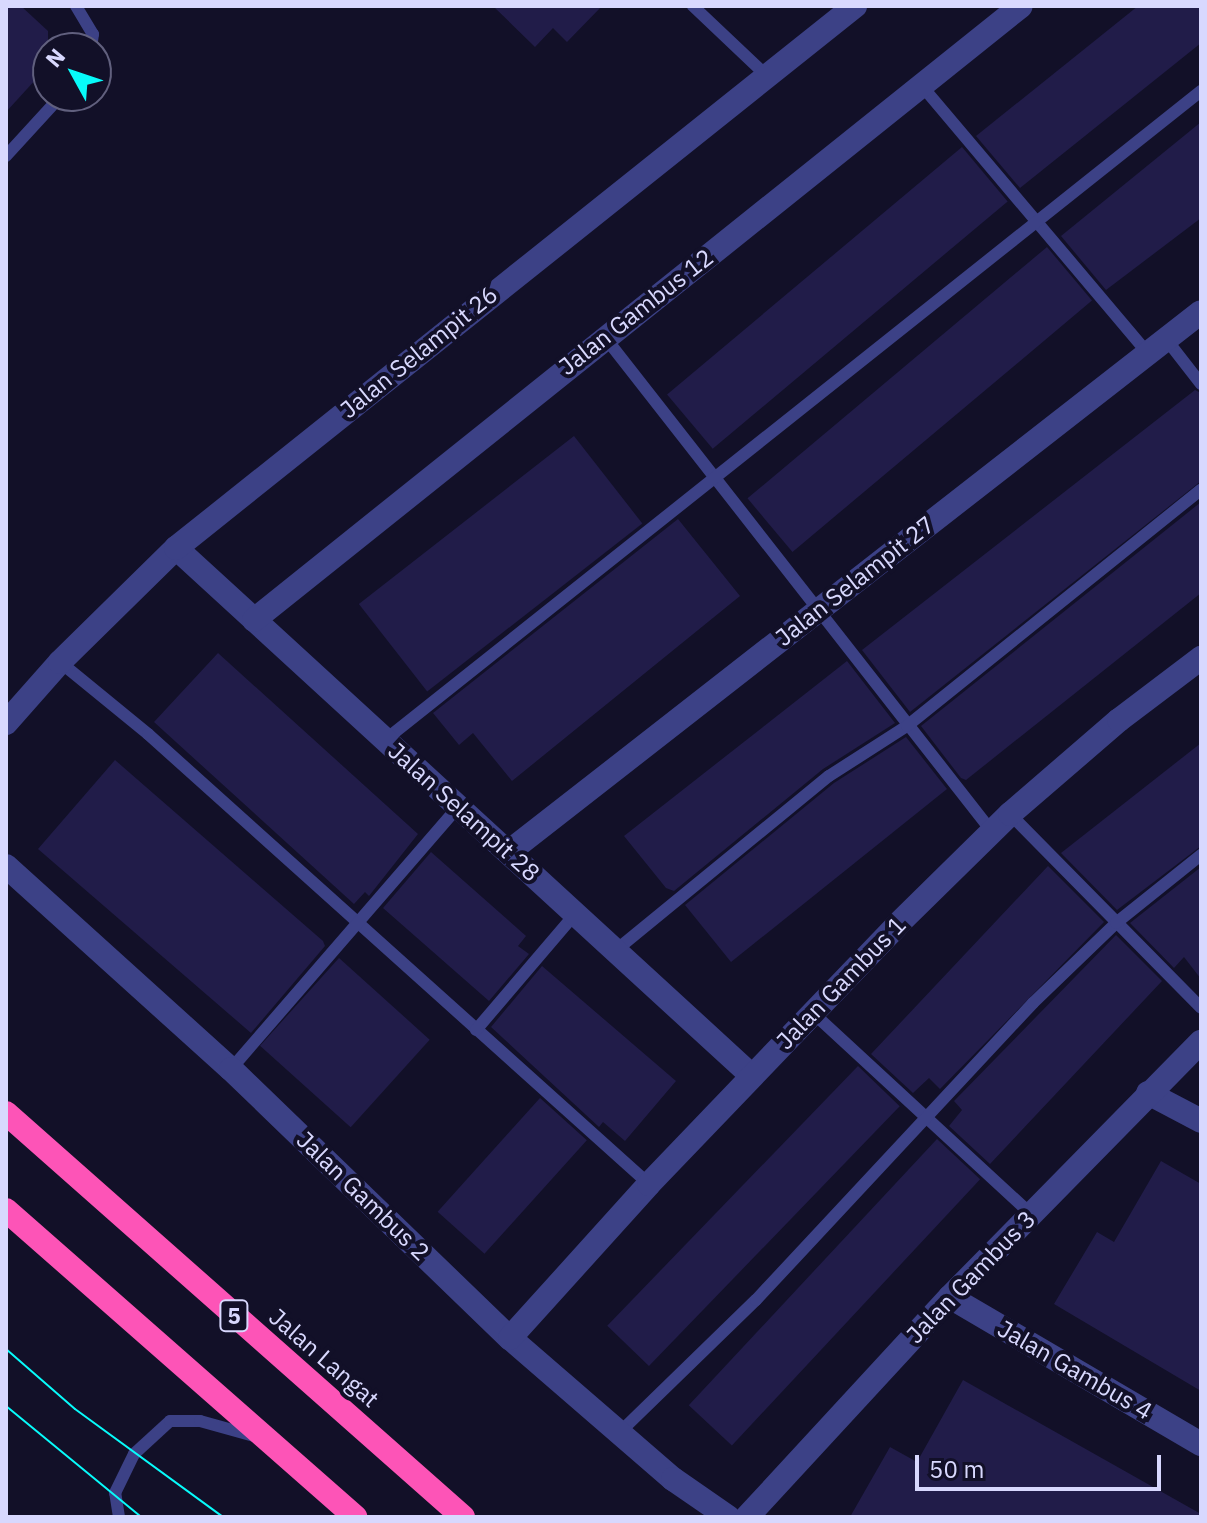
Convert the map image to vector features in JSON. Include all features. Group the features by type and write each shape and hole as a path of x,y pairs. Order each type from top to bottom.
{"highway":[{"name":"Jalan Langat","path":"6,1113 463,1517"},
{"path":"6,1210 355,1517"}],"street":[{"name":"Jalan Selampit 26","path":"6,723 60,662 176,548 765,74 855,6"},
{"name":"Jalan Gambus 12","path":"254,620 604,336 1021,6"},
{"name":"Jalan Selampit 27","path":"510,851 1201,312"},
{"name":"Jalan Selampit 28","path":"176,548 752,1076"},
{"name":"Jalan Gambus 1","path":"510,1338 649,1184 812,1012 1010,814 1119,720 1201,658"},
{"name":"Jalan Gambus 2","path":"6,866 231,1069 510,1338 619,1433 728,1517"},
{"name":"Jalan Gambus 3","path":"747,1517 950,1297 1201,1042"},
{"path":"1148,1093 1201,1121"},
{"name":"Jalan Gambus 4","path":"950,1297 1201,1444"}],"lane":[{"path":"76,6 92,32"},
{"path":"693,6 765,74"},
{"path":"922,86 1036,220 1157,346 1201,384"},
{"path":"385,740 711,477 968,279 1036,220 1201,91"},
{"path":"6,156 46,112"},
{"path":"604,336 815,612 993,833"},
{"path":"615,951 829,776 907,726 1201,490"},
{"path":"60,662 358,922 649,1184"},
{"path":"231,1069 458,807"},
{"path":"1010,814 1201,1008"},
{"path":"619,1433 756,1300 1116,923 1201,855"},
{"path":"476,1030 575,914"},
{"path":"812,1012 1032,1215"},
{"path":"119,1517 115,1493 134,1454 170,1421 200,1421 265,1439"}],"building":[{"path":"6,6 21,6 48,32 32,32 32,84 6,112"},
{"path":"493,6 602,6 567,42 553,28 535,47"},
{"path":"1138,6 1201,6 1201,43 1020,188 976,136"},
{"path":"1201,122 1201,218 1106,290 1061,236"},
{"path":"962,147 1008,201 713,449 667,394"},
{"path":"1047,247 1092,301 792,552 747,498"},
{"path":"1195,390 1201,393 1201,481 910,712 862,650"},
{"path":"574,436 642,523 427,692 359,604"},
{"path":"1201,502 1201,593 966,780 961,778 921,726"},
{"path":"678,519 740,596 512,781 473,733 459,745 433,713"},
{"path":"218,653 418,834 369,896 365,892 354,904 154,722"},
{"path":"847,661 895,723 823,769 674,891 666,888 624,836"},
{"path":"906,737 947,789 731,962 685,905 834,783"},
{"path":"1201,743 1201,846 1117,910 1061,853"},
{"path":"115,760 323,941 325,946 251,1033 38,849"},
{"path":"431,852 526,936 518,946 529,954 489,1001 383,908"},
{"path":"1048,866 1104,922 940,1089 929,1078 913,1093 871,1054"},
{"path":"1201,867 1201,979 1184,957 1174,968 1130,923"},
{"path":"1116,935 1162,981 990,1164 949,1126 962,1110 954,1101"},
{"path":"339,958 430,1040 351,1127 260,1046"},
{"path":"542,966 676,1081 625,1141 603,1122 599,1127 491,1027"},
{"path":"858,1066 900,1106 649,1366 607,1326"},
{"path":"540,1098 587,1140 484,1254 438,1212"},
{"path":"937,1139 980,1179 732,1445 689,1405"},
{"path":"1161,1161 1201,1184 1201,1391 1054,1304 1097,1232 1114,1242"},
{"path":"963,1380 1201,1514 1201,1517 850,1517 890,1447 917,1462"}],"tram line":[{"path":"6,1349 75,1409 223,1517"},
{"path":"6,1406 141,1517"}]}
